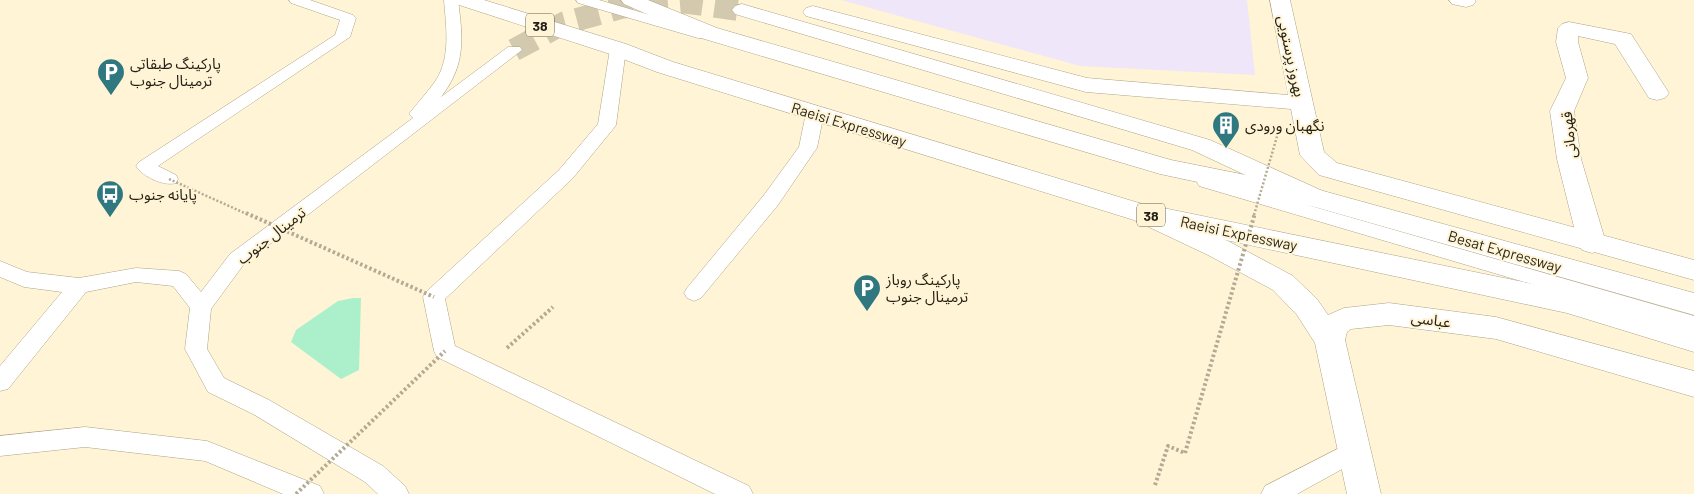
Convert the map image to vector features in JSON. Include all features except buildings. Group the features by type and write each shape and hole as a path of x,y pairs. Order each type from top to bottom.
{"main road":[{"name":"38","path":"463,0 618,49"},
{"path":"632,0 709,33 1168,168 1316,198"},
{"path":"770,0 1086,85 1301,103"},
{"name":"بهروز پرستویی","path":"1280,0 1312,155 1328,169 1694,270"},
{"path":"742,10 1201,145 1316,198"},
{"name":"قهرمانی","path":"1592,242 1569,159 1562,111 1577,78 1567,42 1569,28 1623,39 1656,94"},
{"name":"Raeisi Expressway","path":"618,49 665,67 1137,212 1567,302 1694,340"},
{"name":"Besat Expressway","path":"1316,198 1694,304"},
{"path":"1137,212 1218,248 1283,283 1307,307 1330,340 1364,494"},
{"name":"عباسی","path":"1330,340 1334,326 1344,319 1388,314 1428,318 1496,328 1694,384"}],"lane":[{"path":"170,179 145,166 342,37 348,18 296,0"},
{"path":"401,136 448,75 454,52 451,0"},
{"path":"583,0 1694,324"},
{"path":"618,49 607,125 566,174 434,297 445,351 740,494"},
{"name":"ترمینال جنوب","path":"201,307 237,259 514,50"},
{"path":"694,294 771,200 808,148 815,113"},
{"path":"0,268 24,279 79,286 136,275 179,279 201,307 196,349 216,386 261,408 374,474 396,494"},
{"path":"0,382 79,286"},
{"path":"0,446 85,437 207,451 311,494"},
{"path":"1274,494 1355,450"}],"path":[{"path":"1155,486 1168,446 1185,453 1278,132"},
{"path":"170,179 434,297"},
{"path":"482,370 553,307"},
{"path":"296,494 445,351"}],"shaded area":[{"path":"841,0 1247,0 1255,75 1080,66"}],"green space":[{"path":"361,298 359,370 341,379 291,342 296,330 338,301"}],"tunnel":[{"path":"514,50 564,23 623,7 685,2 742,10"}],"place":[{"name":"پارکینگ طبقاتی ترمینال جنوب","path":"111,96"},
{"name":"نگهبان ورودی","path":"1226,149"},
{"name":"پایانه جنوب","path":"110,218"},
{"name":"پارکینگ روباز ترمینال جنوب","path":"867,312"}]}
